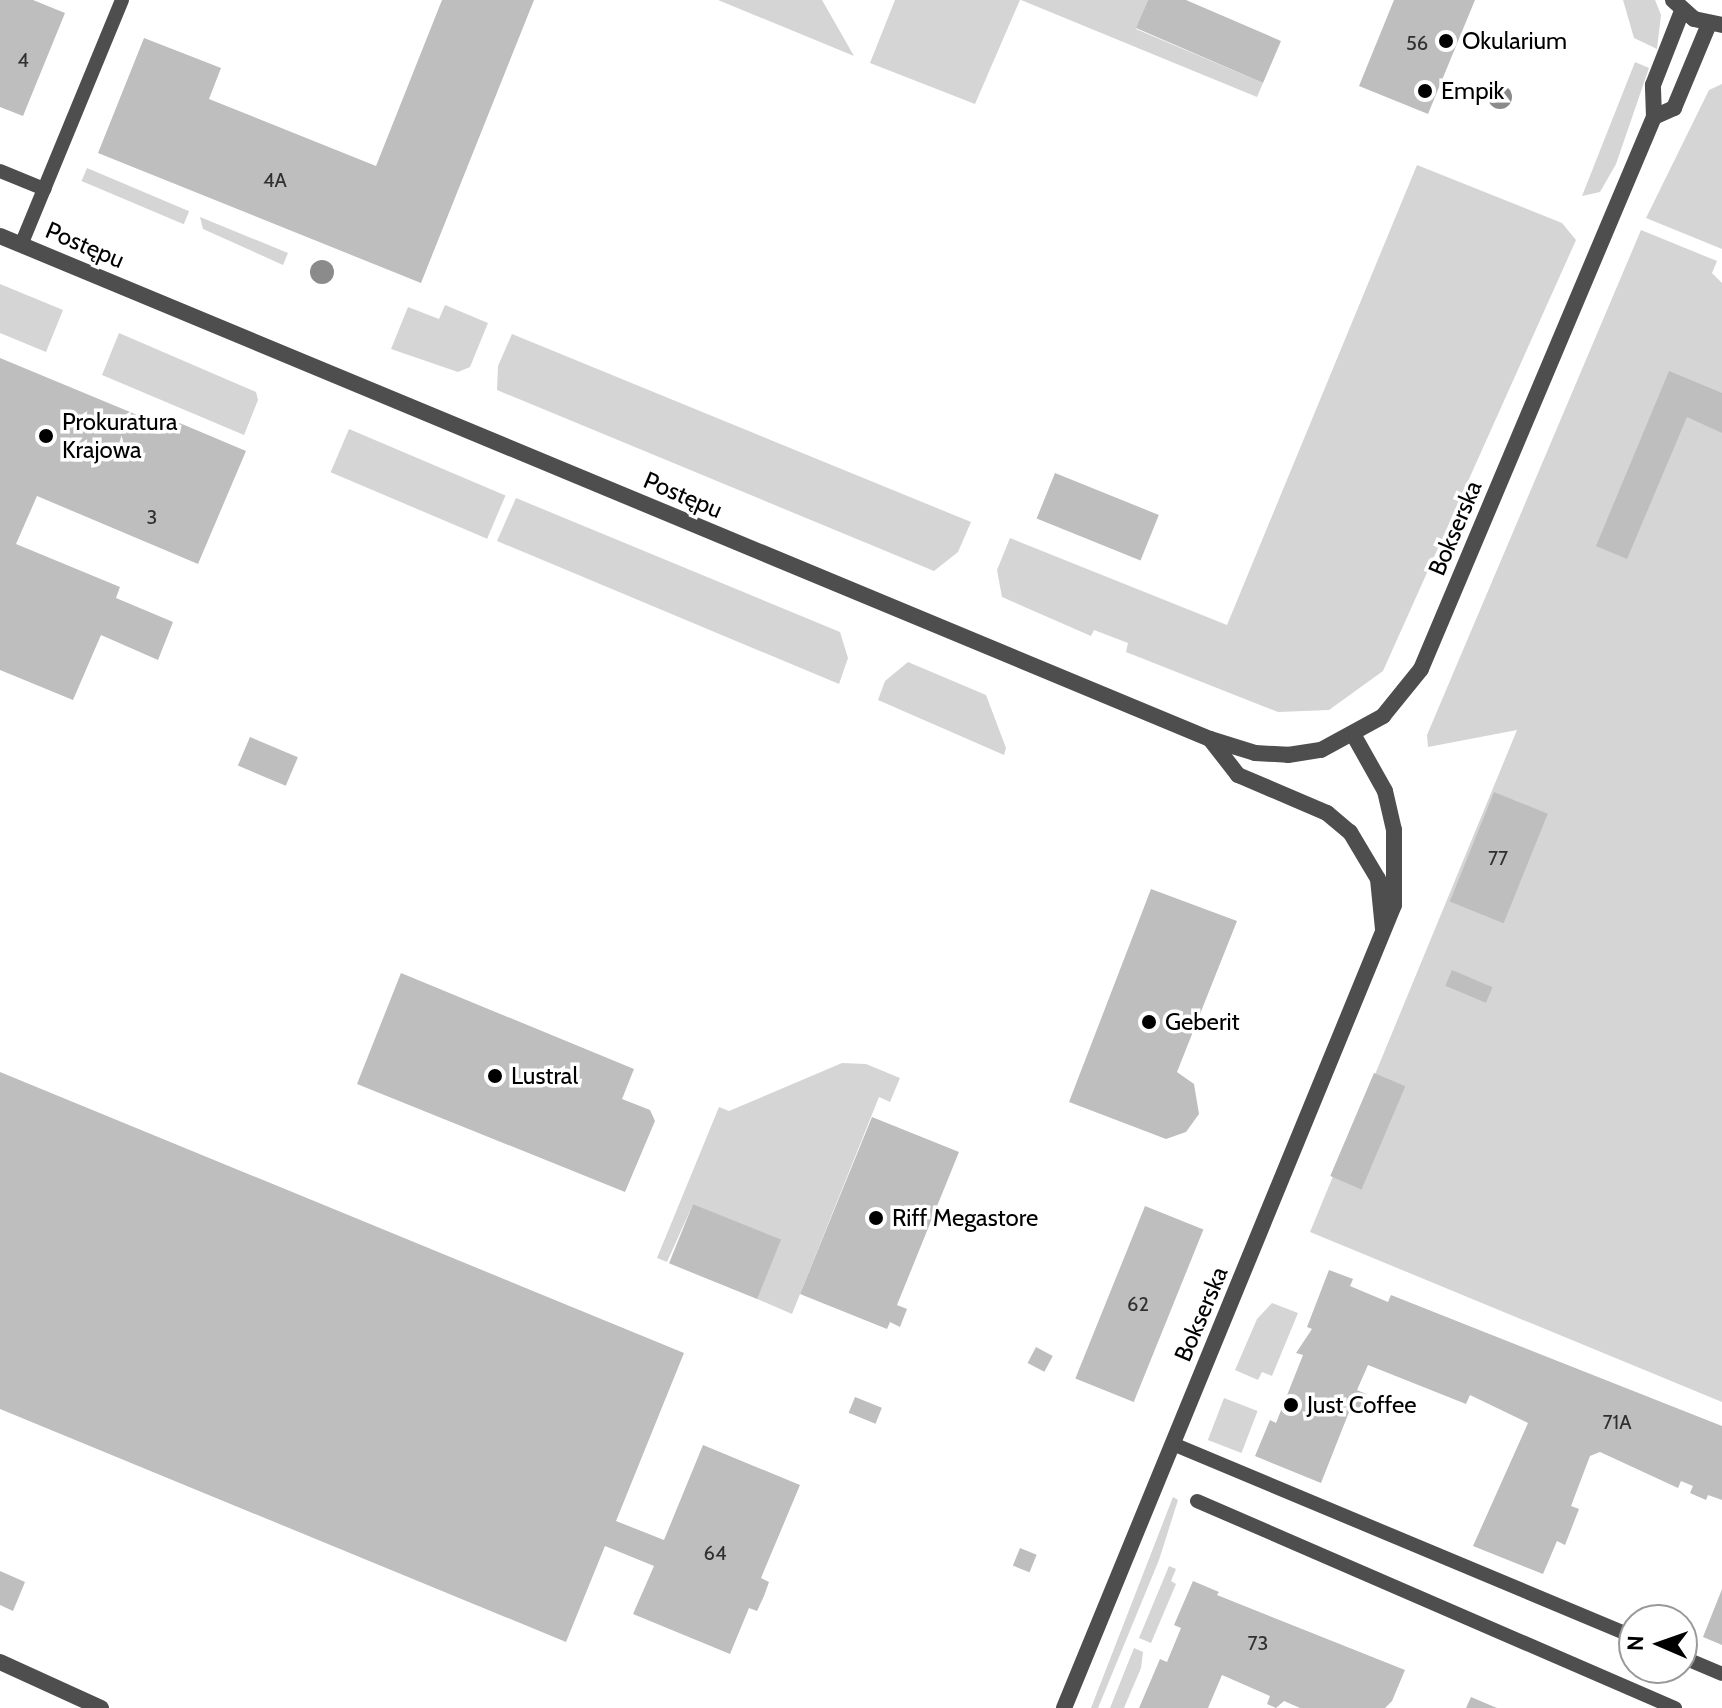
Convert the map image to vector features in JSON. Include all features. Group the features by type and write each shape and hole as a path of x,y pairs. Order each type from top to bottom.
{"street":[{"path":"1678,5 1715,24"},
{"name":"Bokserska","path":"1064,1708 1384,939 1394,905 1394,830 1385,791 1353,734 1383,716 1421,669 1654,117 1653,85 1678,5"},
{"name":"Bokserska","path":"1654,117 1674,108 1715,24"},
{"name":"Postępu","path":"0,236 1210,739 1255,753 1288,755 1321,750 1353,734"},
{"name":"Bokserska","path":"1210,739 1238,775 1327,813 1350,832 1378,879 1384,939"},
{"path":"0,1662 101,1708"}],"lane":[{"path":"21,245 122,0"},
{"path":"0,171 44,189"},
{"path":"1173,1444 1618,1630"},
{"path":"1197,1501 1675,1708"},
{"path":"1698,1664 1722,1674"}],"shaded area":[{"path":"718,0 822,0 854,56"},
{"path":"895,0 1020,0 975,104 870,63"},
{"path":"1021,0 1148,0 1136,29 1263,83 1257,97"},
{"path":"1623,0 1655,0 1661,15 1657,49 1634,38"},
{"path":"1635,62 1649,68 1616,164 1600,192 1582,196"},
{"path":"1722,84 1722,249 1646,218 1709,90"},
{"path":"1417,165 1562,223 1576,240 1383,671 1329,710 1278,712 1126,652 1128,643 1094,630 1091,636 1002,597 997,570 1010,538 1227,625"},
{"path":"87,168 189,211 184,224 82,181"},
{"path":"200,217 288,253 283,265 203,229"},
{"path":"1641,230 1717,261 1712,273 1722,283 1722,1402 1310,1232 1517,730 1428,747 1427,735"},
{"path":"0,284 63,310 46,352 0,333"},
{"path":"445,305 488,323 470,367 458,372 391,349 408,307 439,319"},
{"path":"119,333 256,392 258,400 244,435 102,375"},
{"path":"512,334 971,522 958,552 934,571 497,390 498,366"},
{"path":"349,429 505,495 487,539 331,472"},
{"path":"516,498 840,632 848,658 839,684 497,541"},
{"path":"908,662 986,695 1006,748 1004,755 878,700 885,681"},
{"path":"842,1063 866,1064 900,1078 890,1102 879,1097 792,1314 755,1298 780,1240 693,1204 667,1262 657,1258 719,1107 729,1111"},
{"path":"1272,1303 1298,1313 1272,1376 1262,1372 1258,1380 1235,1370 1257,1319"},
{"path":"1224,1398 1258,1411 1241,1453 1208,1440"},
{"path":"1173,1497 1178,1500 1159,1560 1098,1708 1091,1708"},
{"path":"1169,1566 1176,1569 1171,1581 1176,1584 1151,1643 1139,1638"},
{"path":"1134,1648 1143,1652 1141,1668 1124,1708 1110,1708"}],"building":[{"path":"0,0 33,0 65,13 23,116 0,107"},
{"path":"442,0 534,0 421,283 98,153 144,38 221,68 209,99 376,166"},
{"path":"1148,0 1186,0 1281,41 1263,83 1136,28"},
{"path":"1394,0 1475,0 1428,114 1359,86"},
{"path":"0,358 159,424 163,416 246,451 198,564 37,496 16,544 120,587 116,598 173,622 158,660 101,635 73,700 0,670"},
{"path":"1669,371 1722,393 1722,433 1687,417 1627,559 1596,546"},
{"path":"1055,473 1159,515 1140,560 1037,518"},
{"path":"250,737 298,757 286,786 238,766"},
{"path":"1494,792 1548,814 1504,923 1450,901"},
{"path":"1151,889 1237,921 1177,1072 1194,1084 1199,1114 1186,1132 1166,1139 1069,1102"},
{"path":"1452,970 1493,987 1486,1003 1445,986"},
{"name":"Lustral","path":"401,973 634,1069 622,1099 650,1110 655,1121 625,1192 357,1084"},
{"path":"0,1072 684,1353 616,1521 664,1540 703,1445 800,1485 761,1578 769,1582 764,1596 757,1611 749,1608 730,1654 633,1614 654,1566 605,1546 566,1642 0,1409"},
{"path":"1374,1073 1405,1086 1362,1189 1330,1176"},
{"path":"872,1117 959,1152 897,1305 907,1309 900,1327 890,1322 887,1329 800,1294"},
{"path":"693,1204 781,1240 757,1299 669,1263"},
{"path":"1145,1206 1203,1230 1134,1402 1075,1378"},
{"path":"1329,1270 1353,1279 1350,1286 1388,1302 1391,1295 1722,1426 1722,1500 1708,1495 1706,1500 1690,1493 1693,1486 1681,1481 1678,1488 1600,1452 1590,1456 1571,1506 1579,1509 1565,1545 1557,1541 1543,1574 1473,1546 1528,1423 1470,1395 1466,1404 1368,1365 1357,1390 1366,1394 1359,1410 1351,1407 1321,1483 1255,1456 1270,1420 1276,1423 1303,1355 1296,1353 1312,1329 1307,1327"},
{"path":"1036,1347 1053,1356 1044,1372 1028,1363"},
{"path":"855,1397 882,1408 876,1424 849,1413"},
{"path":"1020,1548 1037,1555 1030,1572 1013,1566"},
{"path":"0,1571 25,1582 13,1611 0,1605"},
{"path":"1193,1581 1219,1592 1217,1595 1405,1670 1392,1701 1385,1708 1300,1708 1284,1701 1276,1708 1267,1704 1270,1696 1222,1675 1208,1708 1139,1708 1160,1659 1167,1662 1181,1628 1174,1625"},
{"path":"1722,1589 1722,1645 1703,1637"},
{"path":"1471,1697 1497,1708 1466,1708"}],"place":[{"name":"Okularium","path":"1446,41"},
{"name":"Empik","path":"1425,91"},
{"name":"Prokuratura Krajowa","path":"46,436"},
{"name":"Geberit","path":"1149,1022"},
{"name":"Lustral","path":"495,1076"},
{"name":"Riff Megastore","path":"876,1218"},
{"name":"Just Coffee","path":"1291,1405"}]}
